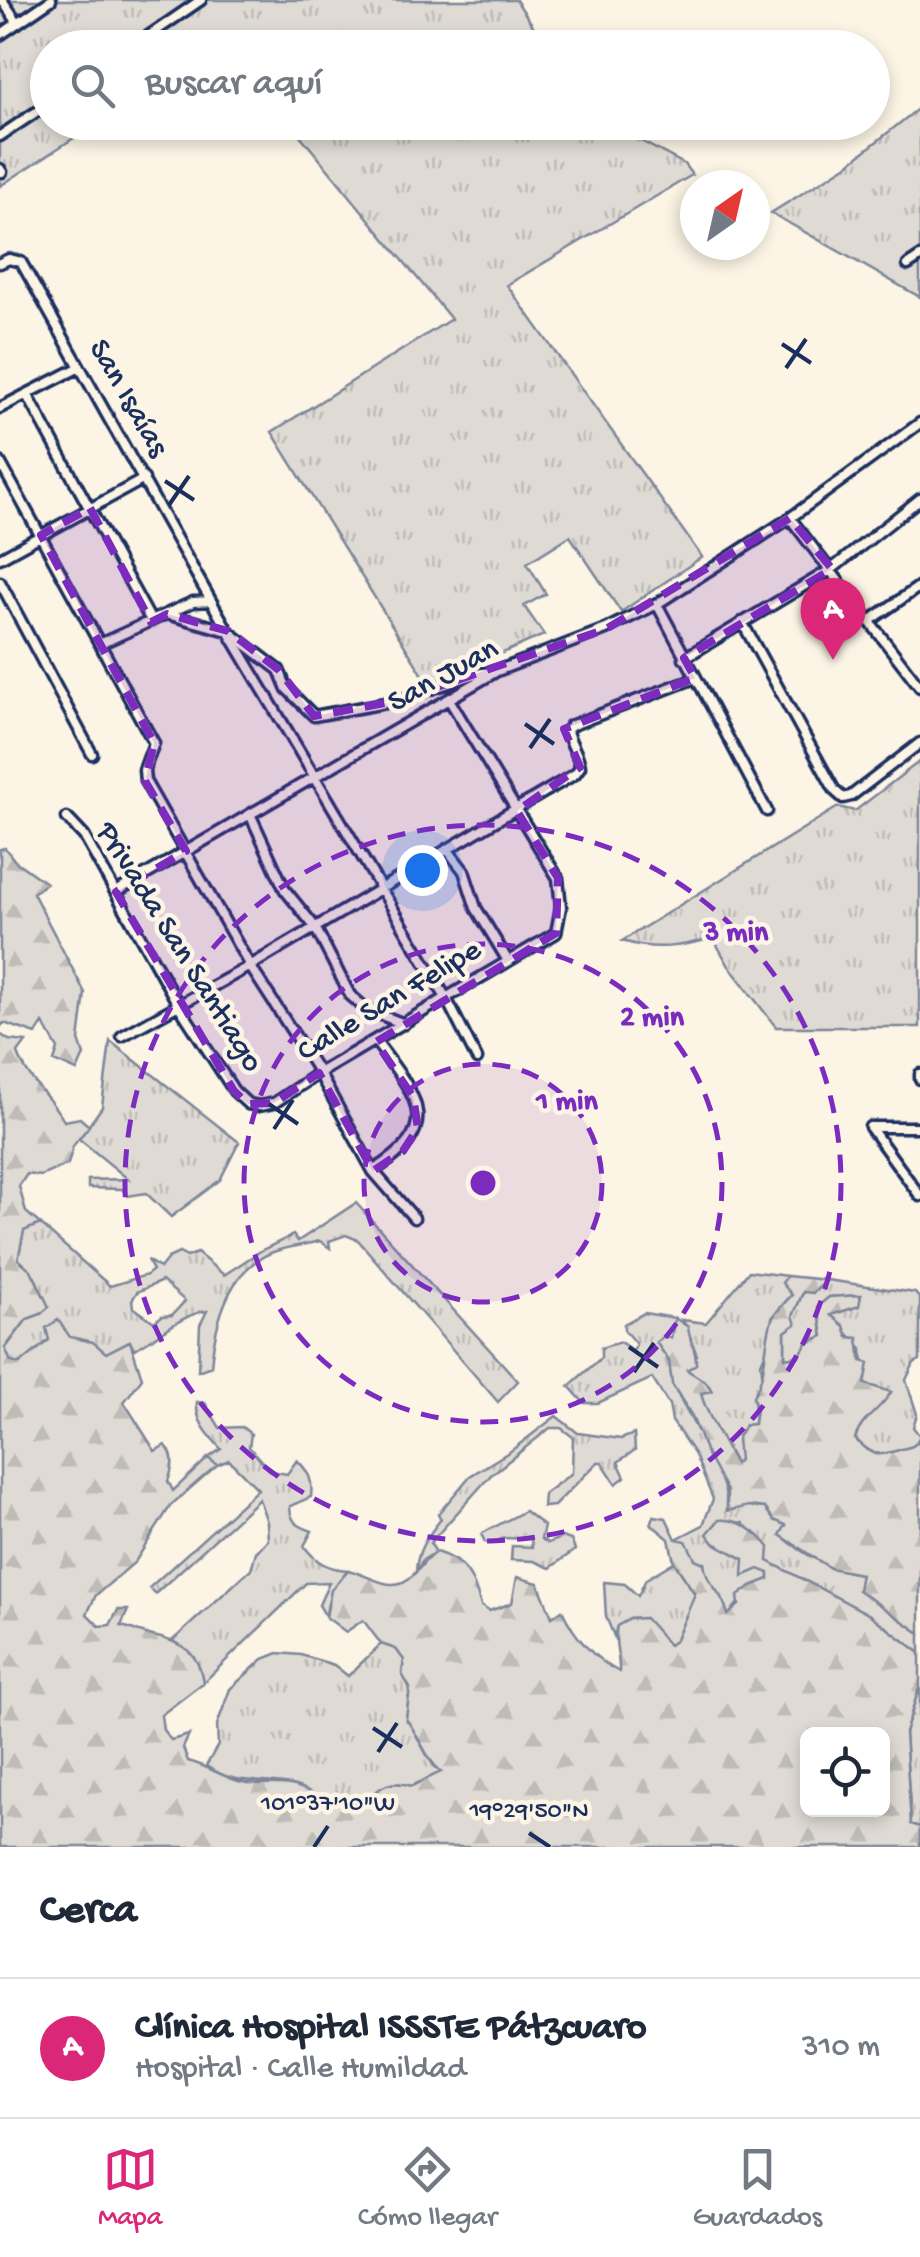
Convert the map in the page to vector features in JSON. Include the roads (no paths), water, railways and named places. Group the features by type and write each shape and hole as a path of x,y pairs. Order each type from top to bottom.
{"street":[{"path":"2,0 18,23"},
{"path":"0,36 51,0"},
{"path":"157,30 201,0"},
{"path":"0,136 30,116"},
{"path":"908,265 920,257"},
{"name":"San Isaías","path":"0,263 16,259 21,262 228,632 446,998 477,1059"},
{"path":"0,408 80,367"},
{"path":"27,394 151,621"},
{"name":"San Juan","path":"116,892 497,671 606,629 657,604 790,518 919,426"},
{"path":"0,462 154,743 144,770 145,781 373,1171 414,1218"},
{"path":"0,558 144,479"},
{"path":"684,658 832,570 920,499"},
{"path":"790,518 920,687"},
{"path":"0,582 92,754"},
{"path":"871,620 920,586"},
{"path":"102,642 193,602 211,601"},
{"path":"657,604 767,812"},
{"path":"167,614 228,632 279,670 287,689 314,716 396,702 475,674 497,671"},
{"path":"742,622 843,798 852,796 920,743"},
{"path":"122,1036 250,966 575,774 580,767 567,731 570,726 695,678"},
{"path":"450,701 517,811"},
{"name":"Calle San Felipe","path":"248,1104 274,1103 556,933 561,907 558,878 517,811"},
{"path":"250,814 285,890 315,927 350,995 366,1009 405,1024"},
{"name":"Privada San Santiago","path":"66,818 84,836 178,1006 234,1092 248,1104"},
{"path":"447,849 464,871 476,908 508,962"},
{"path":"373,1171 403,1152 418,1128 418,1112 412,1098 376,1042"},
{"path":"920,1127 870,1126 920,1196"}],"place":[{"name":"Clínica Hospital ISSSTE Pátzcuaro","path":"833,660"}]}
